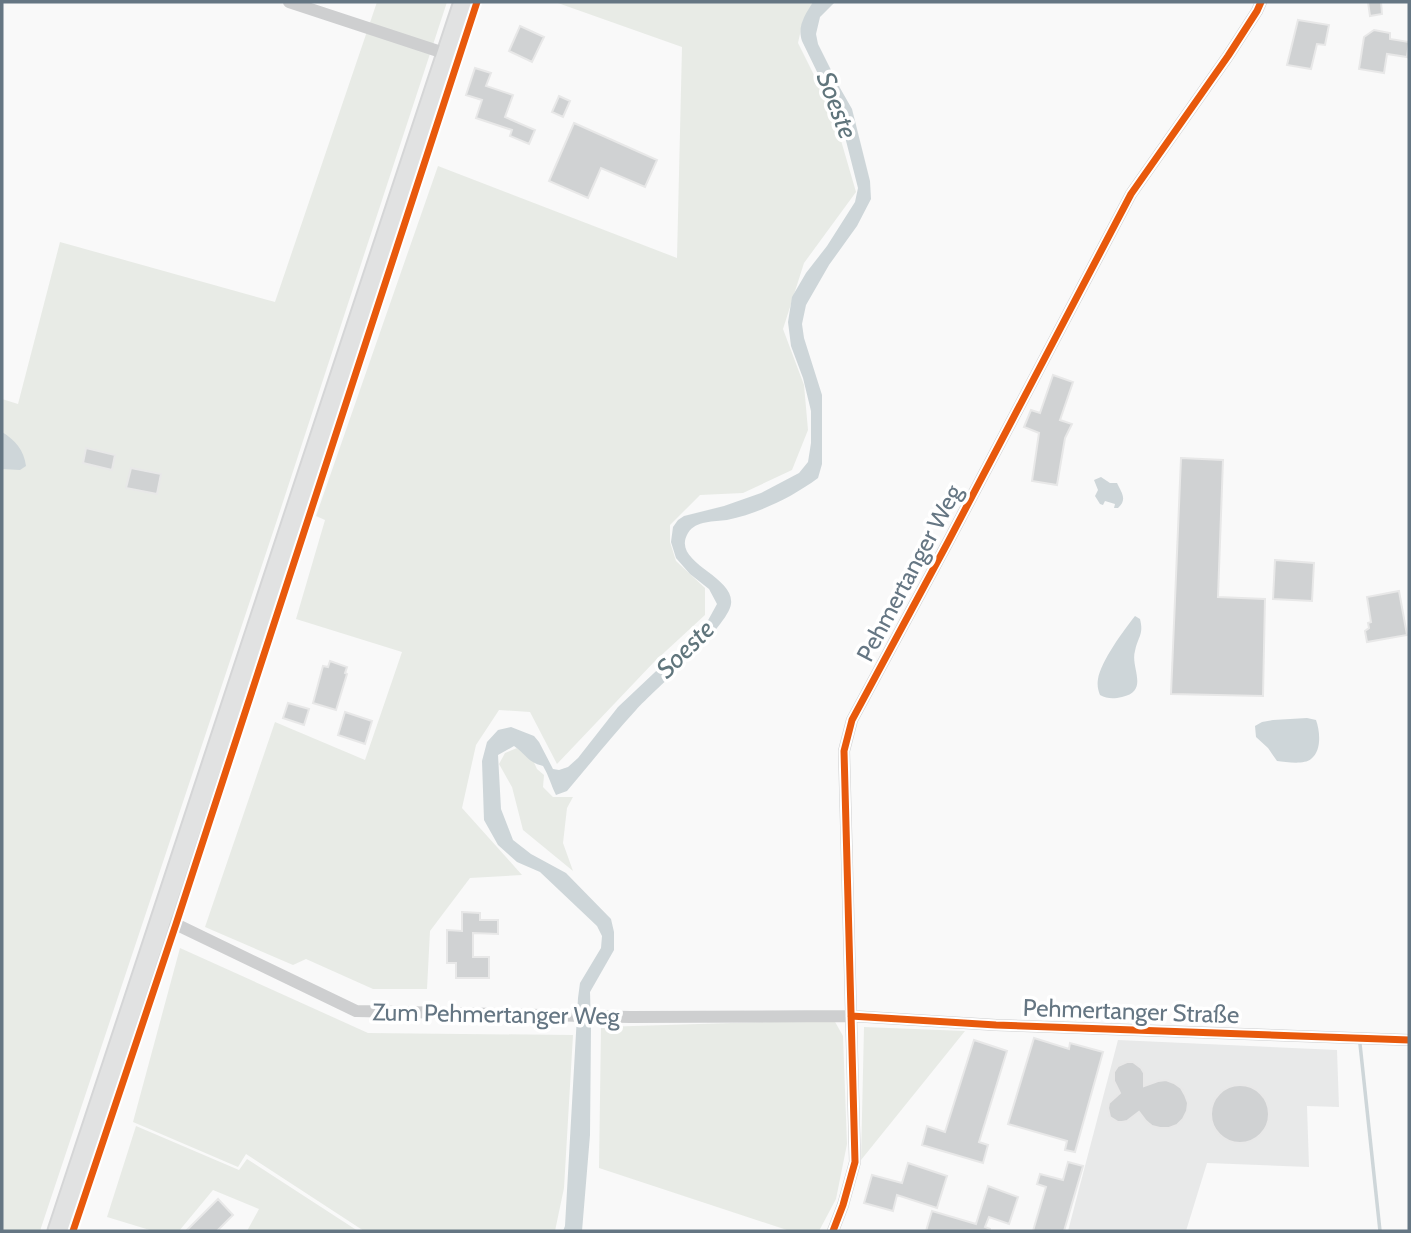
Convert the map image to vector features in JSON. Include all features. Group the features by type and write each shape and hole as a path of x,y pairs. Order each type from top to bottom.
{"main road":[{"path":"58,1231 464,2"}],"street":[{"path":"289,2 447,54"},
{"name":"Pehmertanger Weg","path":"833,1231 855,1162 844,751 852,720 1131,194 1228,56 1261,2"},
{"name":"Zum Pehmertanger Weg","path":"163,918 356,1011 575,1016 852,1016"},
{"name":"Pehmertanger Straße","path":"852,1016 996,1025 1409,1040"}],"shaded area":[{"path":"377,2 447,2 40,1231 2,1231 2,399 18,404 60,242 275,302"},
{"path":"555,2 816,2 803,20 798,43 833,113 856,192 804,263 783,329 804,385 808,430 792,470 743,493 700,495 670,525 670,542 676,561 705,588 705,615 654,662 557,764 530,712 499,710 476,745 462,808 522,875 470,878 430,931 427,989 373,989 306,959 293,965 205,927 275,722 365,760 402,652 296,619 325,520 316,516 438,166 677,258 682,47"},
{"path":"517,748 532,758 537,769 544,775 543,787 553,797 573,797 567,808 563,843 573,871 523,830 512,787 499,764 505,753"},
{"path":"180,948 368,1033 573,1035 564,1188 555,1231 364,1231 246,1154 238,1167 133,1122"},
{"path":"834,1020 843,1036 847,1144 836,1199 819,1231 790,1231 599,1168 601,1027"},
{"path":"864,1027 965,1031 861,1160"},
{"path":"1118,1040 1337,1050 1339,1107 1307,1106 1309,1167 1207,1163 1186,1231 1068,1231"},
{"path":"136,1126 239,1170 247,1159 358,1231 247,1231 259,1209 213,1190 179,1231 153,1231 107,1217"}],"water":[{"name":"Soeste","path":"813,2 835,2 820,17 816,34 818,44 852,109 870,181 871,199 857,226 829,265 806,305 802,324 822,395 822,464 818,478 763,509 727,520 700,524 691,529 685,543 688,553 730,594 731,604 727,614 689,658 627,720 567,791 556,795 543,766 530,760 514,746 498,755 501,809 513,840 531,854 566,873 611,919 614,932 614,950 590,992 590,1135 582,1231 563,1231 578,998 580,983 601,948 602,936 597,926 540,872 517,862 498,845 484,820 482,761 487,742 498,730 511,727 534,736 553,769 568,767 578,758 618,707 706,624 717,604 709,589 676,558 671,542 673,527 678,520 761,493 799,473 808,462 811,411 791,346 788,322 792,297 855,202 858,188 841,121 802,41 801,25"},
{"path":"2,432 21,450 26,466 20,470 2,469"},
{"path":"1101,477 1110,483 1117,483 1122,492 1123,499 1118,508 1105,501 1103,505 1100,504 1095,496 1098,490 1094,480"},
{"path":"1135,616 1140,619 1141,629 1134,657 1137,678 1135,690 1119,698 1100,695 1098,679 1103,664"},
{"path":"1307,718 1316,720 1319,735 1317,751 1308,761 1277,761 1256,737 1255,726 1262,722"}],"building":[{"path":"1368,2 1381,2 1382,14 1370,16"},
{"path":"1298,20 1329,25 1325,45 1317,44 1311,69 1287,65"},
{"path":"520,26 544,37 532,62 509,51"},
{"path":"1374,30 1390,33 1390,39 1409,42 1407,57 1387,54 1384,73 1359,69 1364,37"},
{"path":"475,68 491,73 486,86 513,95 505,117 535,130 529,144 510,136 512,130 476,118 482,100 466,95"},
{"path":"559,96 570,101 563,117 552,112"},
{"path":"574,123 657,160 645,187 601,168 588,198 549,181"},
{"path":"1053,375 1073,382 1060,420 1072,424 1065,438 1057,485 1032,481 1039,433 1024,427 1031,410 1040,413"},
{"path":"86,448 115,455 112,470 83,463"},
{"path":"1181,458 1223,460 1218,597 1265,599 1263,696 1171,694"},
{"path":"131,468 161,474 157,494 126,488"},
{"path":"1275,560 1314,563 1312,601 1273,599"},
{"path":"1399,591 1407,635 1367,642 1365,631 1371,622 1367,597"},
{"path":"330,661 347,667 336,710 313,703 323,666 328,667"},
{"path":"288,703 309,709 304,725 283,718"},
{"path":"345,712 372,721 365,744 338,735"},
{"path":"462,912 480,913 480,920 498,920 498,934 473,933 473,957 489,957 489,978 456,978 456,963 447,963 447,930 462,931"},
{"path":"1034,1038 1069,1049 1070,1043 1103,1052 1075,1152 1065,1150 1067,1141 1008,1124"},
{"path":"974,1040 1007,1051 979,1142 988,1145 983,1163 922,1145 927,1126 945,1132"},
{"path":"1133,1062 1141,1068 1144,1073 1144,1086 1166,1080 1181,1088 1188,1103 1183,1119 1177,1125 1169,1128 1152,1126 1139,1112 1122,1122 1110,1117 1109,1103 1120,1093 1114,1081 1114,1072 1118,1066"},
{"path":"1240,1085 1251,1087 1264,1098 1269,1114 1267,1125 1256,1138 1240,1143 1229,1141 1216,1130 1211,1114 1213,1103 1224,1090"},
{"path":"1068,1162 1083,1166 1064,1231 1033,1231 1046,1187 1037,1184 1040,1174 1063,1180"},
{"path":"908,1163 947,1176 937,1208 897,1195 893,1211 864,1203 872,1175 902,1183"},
{"path":"988,1186 1018,1197 1009,1224 989,1217 985,1227 990,1231 926,1231 932,1211 976,1224"},
{"path":"218,1199 233,1215 217,1231 186,1231"}],"waterway":[{"path":"1360,1044 1380,1231"}],"cycle path":[{"path":"73,1231 477,2"},
{"path":"833,1231 855,1162 844,751 852,720 1131,194 1228,56 1261,2"},
{"path":"851,1016 996,1025 1409,1040"}]}
